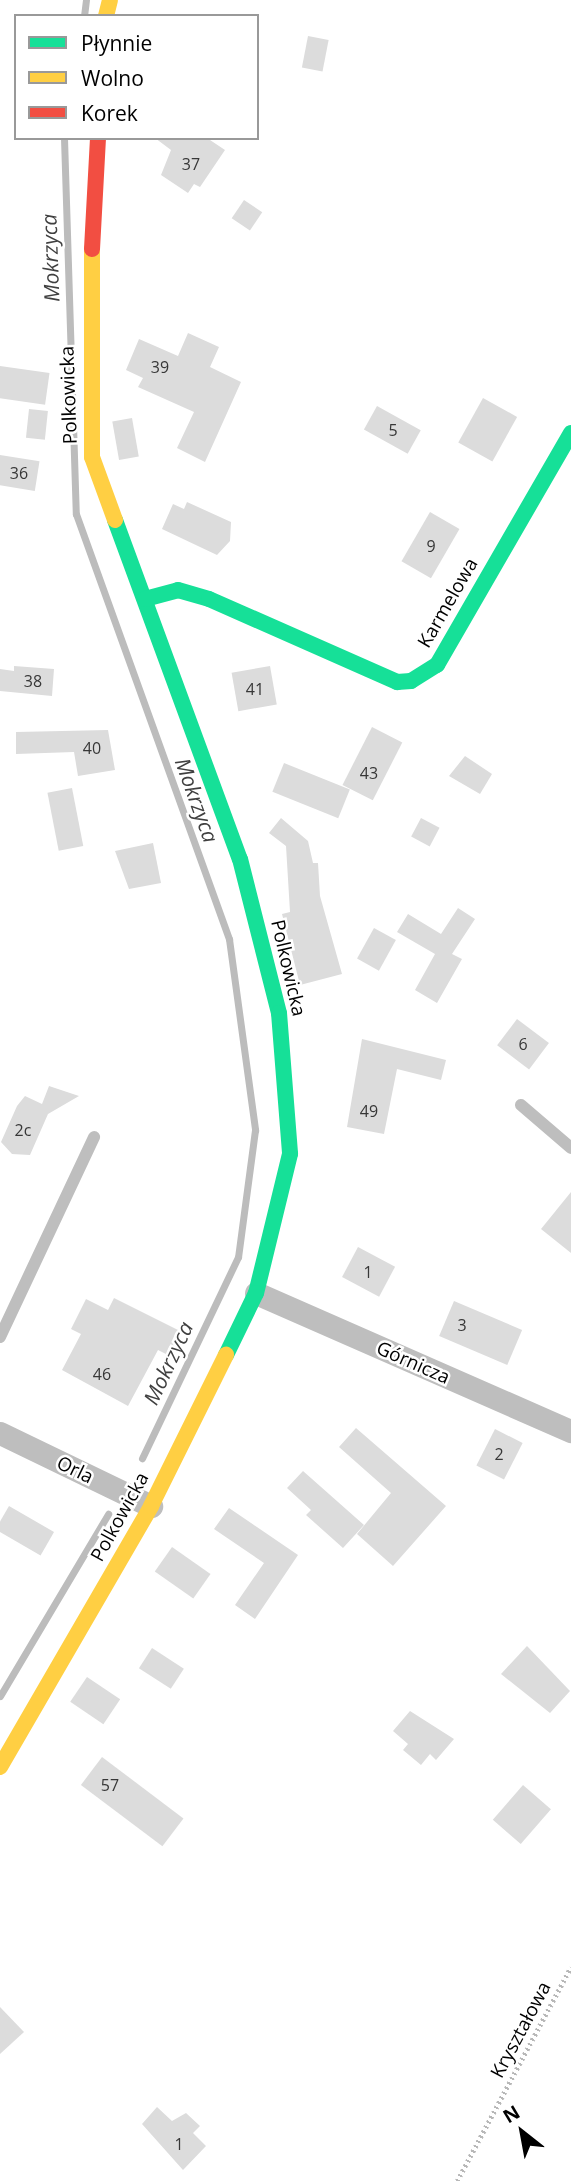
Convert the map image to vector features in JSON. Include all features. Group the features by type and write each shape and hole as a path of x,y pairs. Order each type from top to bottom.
{"street":[{"name":"Polkowicka","path":"0,1767 151,1506 256,1293 290,1154 279,1013 240,859 92,457 88,324 98,140"},
{"name":"Karmelowa","path":"145,599 178,590 209,600 397,682 411,681 437,665 571,433"},
{"name":"Górnicza","path":"256,1293 571,1431"},
{"name":"Orla","path":"0,1433 151,1506"}],"lane":[{"path":"521,1105 571,1148"},
{"path":"0,1337 94,1137"}],"path":[{"name":"Kryształowa","path":"457,2181 571,1967"}],"building":[{"path":"308,36 329,40 323,71 302,67"},
{"path":"158,140 210,140 225,150 200,187 194,184 188,193 161,175 171,150"},
{"path":"244,200 262,212 250,231 232,218"},
{"path":"188,333 219,347 210,367 241,382 205,462 177,448 194,412 138,387 143,378 126,370 139,339 178,356"},
{"path":"0,366 50,373 45,405 0,398"},
{"path":"483,398 517,417 492,462 458,443"},
{"path":"377,406 421,430 408,454 364,430"},
{"path":"29,409 48,411 45,440 26,438"},
{"path":"132,418 139,456 119,460 112,421"},
{"path":"0,455 40,461 35,491 0,485"},
{"path":"187,502 231,522 230,541 217,555 162,529 173,504 184,509"},
{"path":"430,512 459,529 431,578 402,561"},
{"path":"14,666 54,669 52,696 0,691 0,669 14,671"},
{"path":"270,666 277,704 238,711 232,673"},
{"path":"372,727 402,742 373,800 342,785"},
{"path":"108,730 115,770 78,776 74,752 16,754 16,732"},
{"path":"465,756 492,774 480,794 449,776"},
{"path":"284,763 350,790 338,818 272,792"},
{"path":"72,788 83,846 59,851 47,793"},
{"path":"281,818 308,841 313,863 318,863 320,896 342,974 300,985 282,914 290,912 286,846 269,833"},
{"path":"421,818 440,828 430,846 411,837"},
{"path":"153,843 161,883 129,889 115,851"},
{"path":"458,908 475,919 452,954 462,959 437,1003 415,990 435,954 397,932 408,914 441,934"},
{"path":"374,928 396,940 379,971 357,959"},
{"path":"517,1019 549,1043 529,1069 497,1045"},
{"path":"362,1039 446,1060 441,1080 397,1069 384,1134 347,1127"},
{"path":"49,1086 79,1096 48,1114 30,1155 12,1154 1,1142 17,1106 25,1096 42,1104"},
{"path":"571,1192 571,1253 541,1229"},
{"path":"358,1247 395,1267 379,1297 342,1277"},
{"path":"114,1298 182,1332 170,1356 158,1350 128,1406 62,1370 81,1334 71,1329 86,1299 108,1310"},
{"path":"454,1301 522,1330 507,1365 439,1336"},
{"path":"356,1428 446,1506 393,1566 357,1534 391,1493 339,1447"},
{"path":"495,1429 523,1443 504,1480 476,1466"},
{"path":"303,1471 364,1525 343,1548 306,1515 311,1510 287,1488"},
{"path":"9,1506 54,1532 41,1555 0,1532 0,1522"},
{"path":"229,1508 298,1555 255,1619 235,1605 264,1563 214,1529"},
{"path":"172,1547 211,1574 193,1599 155,1572"},
{"path":"527,1646 570,1691 550,1713 501,1674"},
{"path":"152,1648 184,1669 171,1689 139,1668"},
{"path":"87,1677 120,1699 103,1724 70,1702"},
{"path":"410,1711 454,1739 436,1760 430,1754 421,1765 403,1750 408,1744 393,1731"},
{"path":"102,1757 183,1818 162,1846 81,1785"},
{"path":"523,1785 551,1809 521,1844 493,1820"},
{"path":"0,2007 24,2032 0,2054"},
{"path":"157,2107 172,2121 186,2113 200,2126 193,2133 206,2146 183,2170 142,2124"}],"waterway":[{"name":"Mokrzyca","path":"84,14 86,0"},
{"name":"Mokrzyca","path":"64,140 76,514 229,939 255,1130 238,1257 142,1458"},
{"name":"Mokrzyca","path":"0,1696 108,1514"}],"traffic: fast":[{"path":"145,599 178,590 209,599 397,682 411,681 437,665 571,433"},
{"path":"115,520 240,859 279,1013 290,1154 256,1293 226,1355"}],"traffic: slow":[{"path":"106,14 110,0"},
{"path":"92,249 92,457 115,520"},
{"path":"0,1767 151,1506 226,1355"}],"traffic: jam":[{"path":"92,249 98,140"}]}
